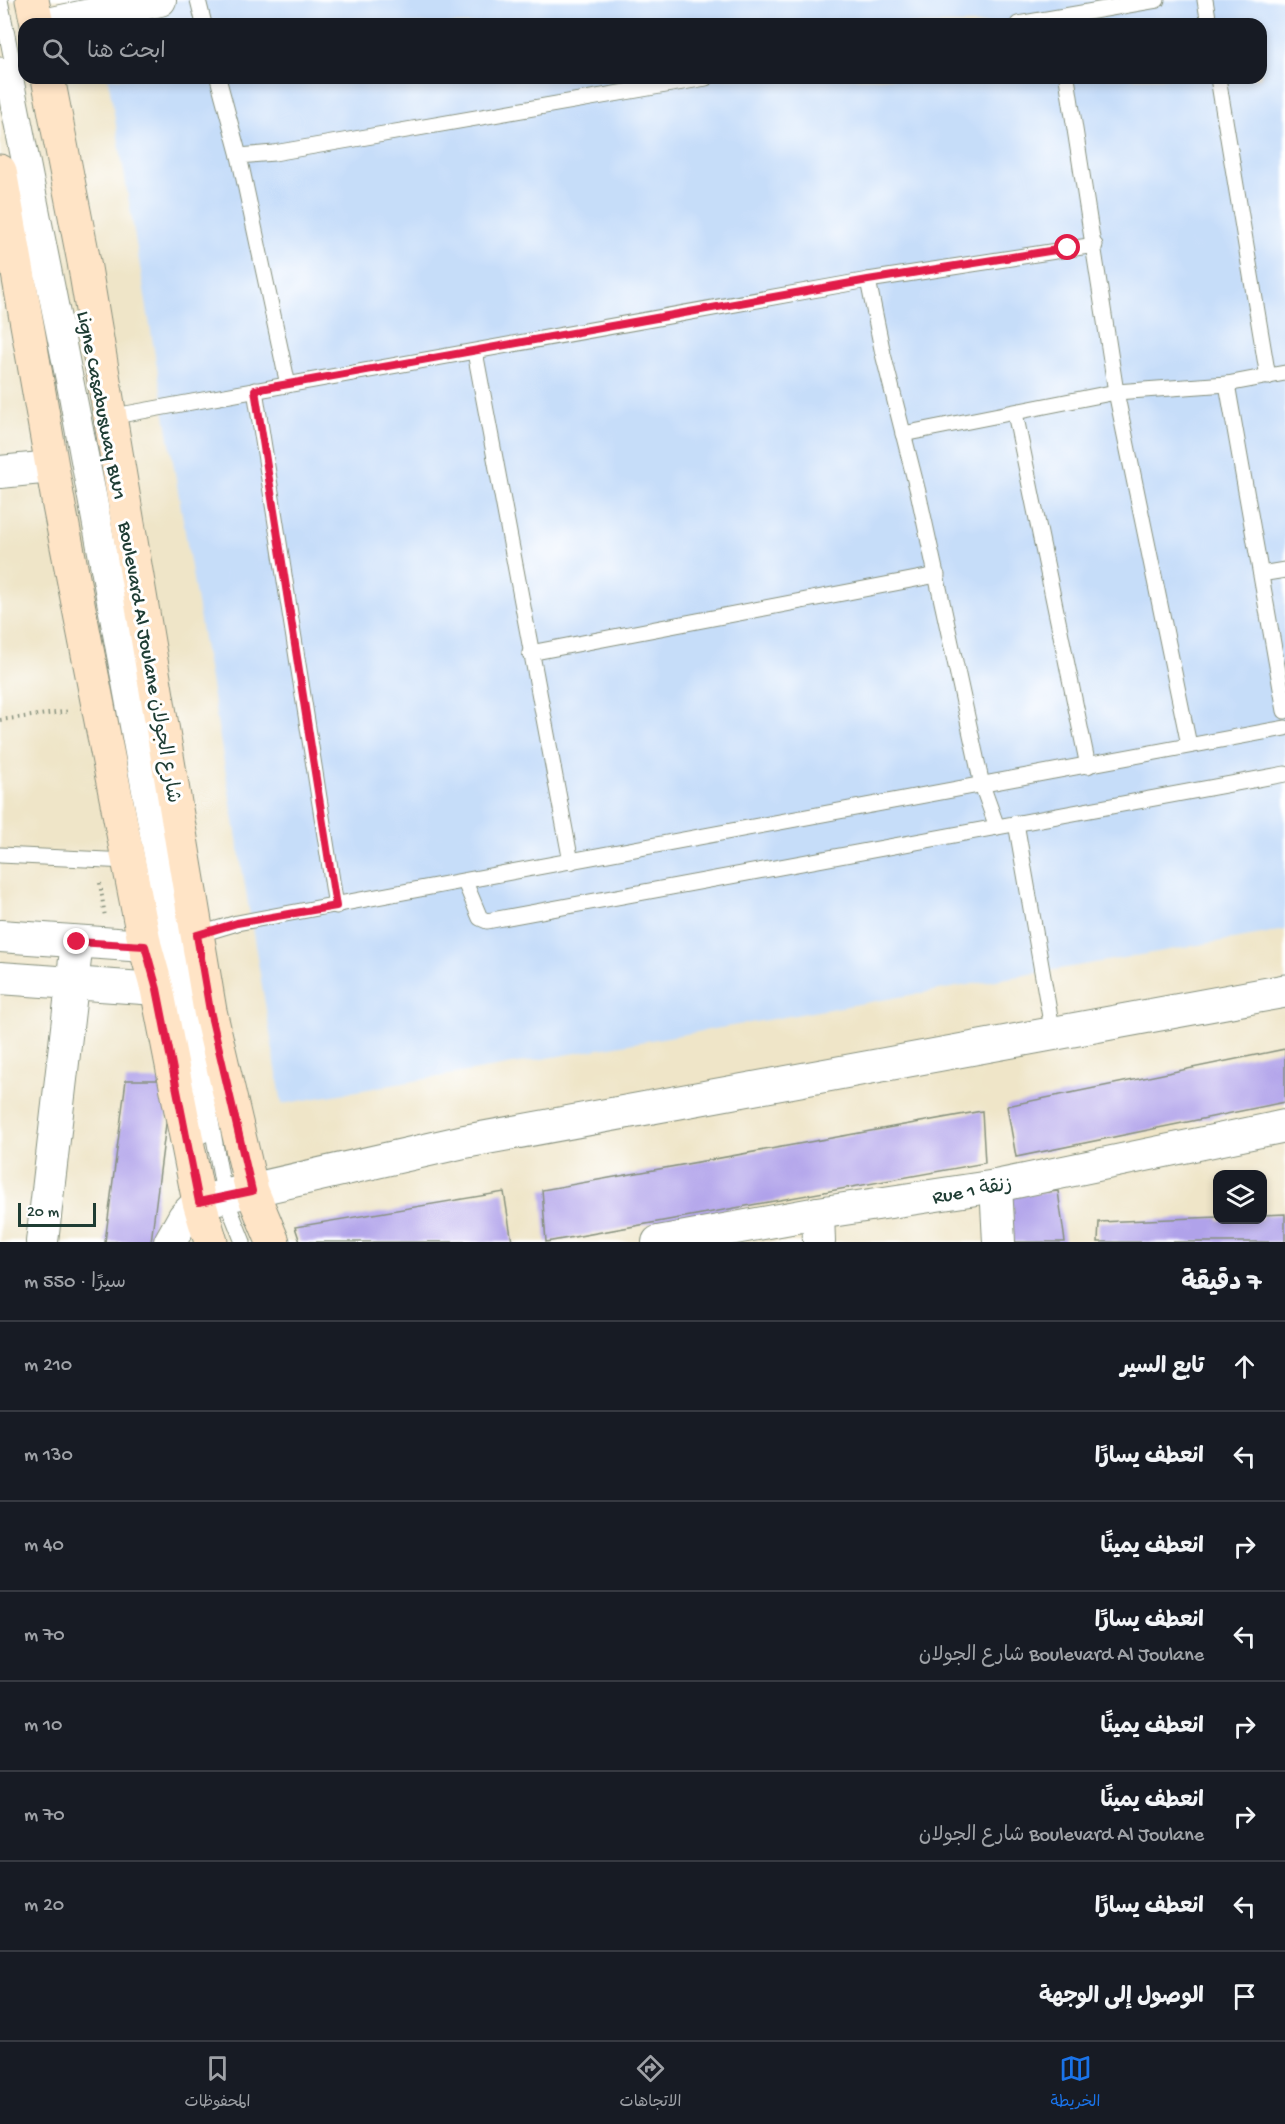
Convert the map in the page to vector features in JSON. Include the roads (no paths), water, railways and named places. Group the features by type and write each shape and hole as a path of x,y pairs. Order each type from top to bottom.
{"main road":[{"path":"32,0 36,18"},
{"name":"Boulevard Al Joulane شارع الجولان","path":"49,84 79,232 210,1011 223,1197 211,1242"},
{"name":"Boulevard Al Joulane شارع الجولان","path":"0,171 52,467 145,946 223,1197 273,1242"}],"street":[{"path":"76,18 160,0"},
{"path":"0,472 52,467"},
{"path":"0,936 145,946"},
{"path":"42,1242 77,942"},
{"path":"0,978 157,989"},
{"path":"170,1242 184,1217 223,1197 462,1142 1285,992"},
{"name":"Rue 1 زنقة","path":"658,1242 818,1228 996,1186 1285,1126"},
{"path":"996,1186 999,1242"}],"lane":[{"name":"Ligne Casabusway BW1","path":"0,0 99,497 223,1197 243,1242"},
{"path":"198,0 202,18"},
{"path":"1071,18 1157,0"},
{"path":"1205,0 1208,18"},
{"name":"Ligne Casabusway BW1","path":"0,65 223,1197 234,1242"},
{"path":"220,84 239,156 288,385"},
{"path":"239,156 274,153 671,84"},
{"path":"1068,84 1095,245 1116,392 1189,746"},
{"path":"1219,84 1268,377"},
{"path":"109,417 868,280 1095,245"},
{"path":"868,280 883,354 937,575 982,785 997,827"},
{"path":"475,352 571,862"},
{"path":"903,434 1116,392 1227,384 1285,373"},
{"path":"1227,384 1285,711"},
{"path":"255,390 336,906"},
{"path":"1015,412 1088,766"},
{"path":"1260,574 1285,570"},
{"path":"530,653 937,575"},
{"path":"197,935 237,923 1285,728"},
{"path":"465,882 480,918 487,921 1285,774"},
{"path":"1016,823 1053,1034"},
{"path":"0,855 128,861"}]}
